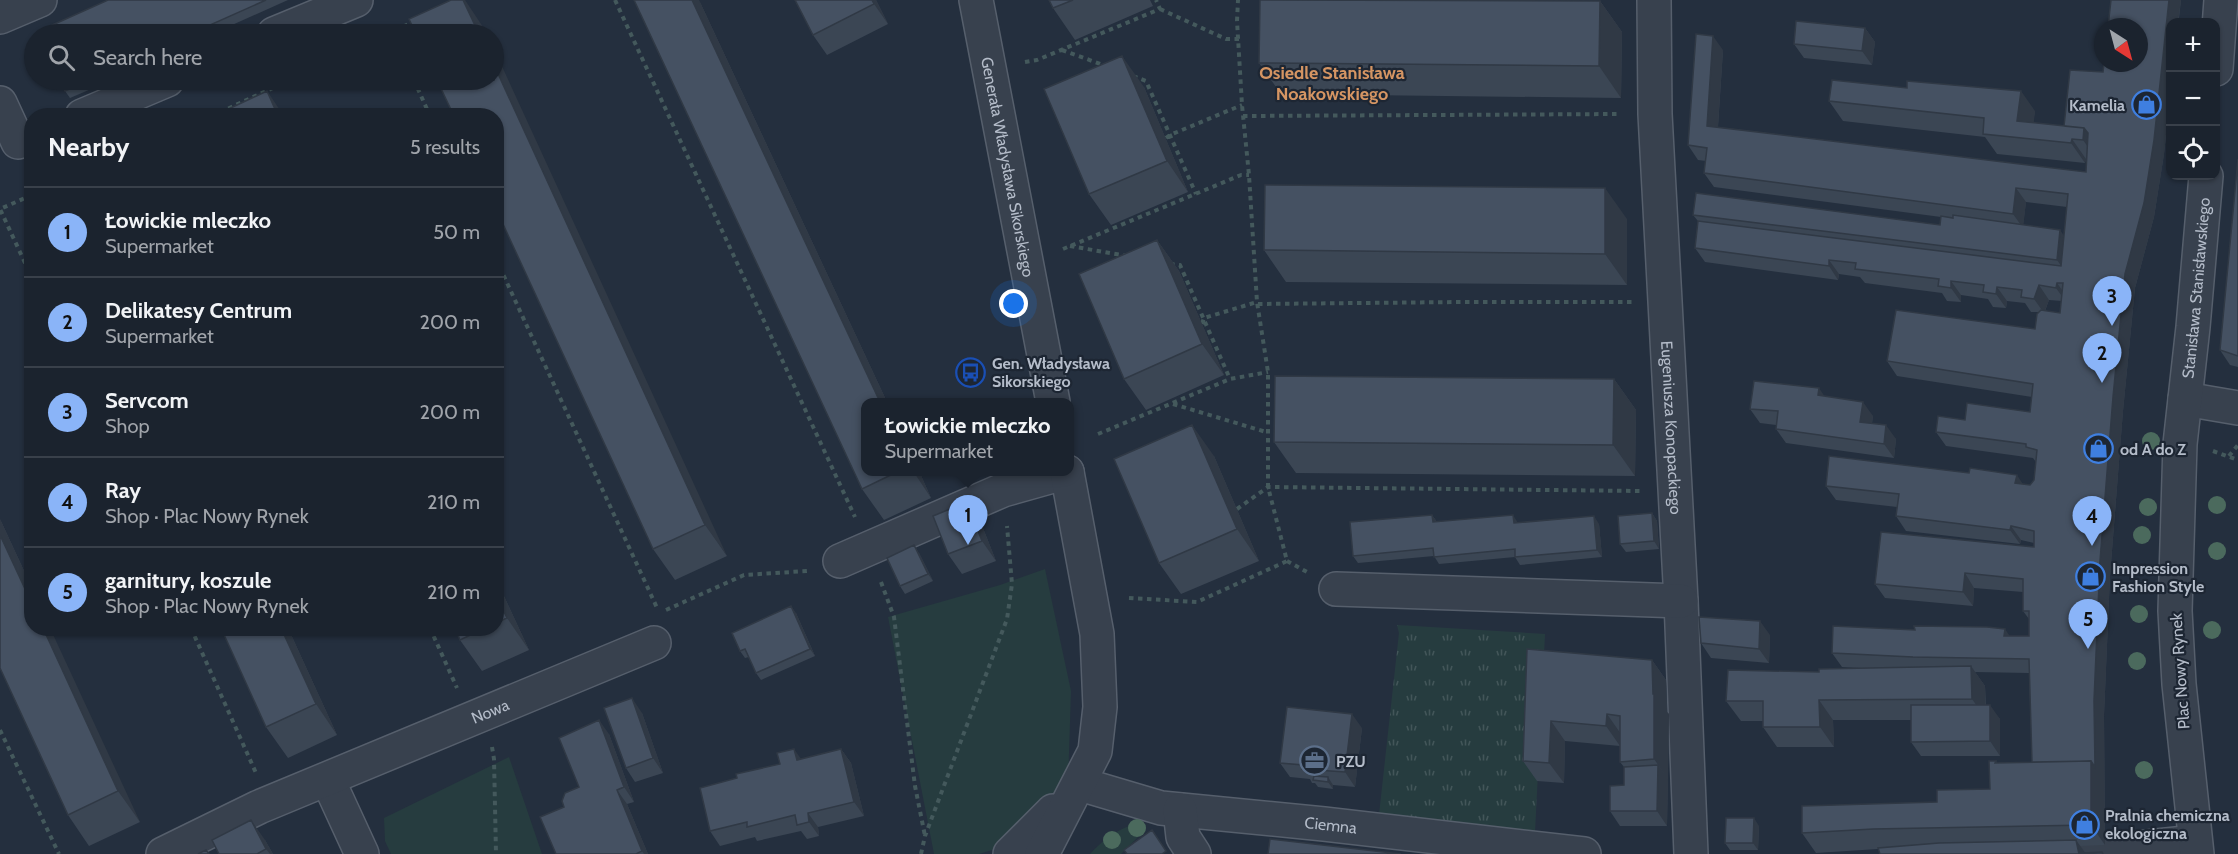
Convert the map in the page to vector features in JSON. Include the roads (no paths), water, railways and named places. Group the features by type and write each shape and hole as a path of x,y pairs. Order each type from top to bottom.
{"street":[{"path":"0,17 40,0"},
{"path":"298,24 356,0"},
{"name":"Generała Władysława Sikorskiego","path":"976,0 1052,398"},
{"name":"Eugeniusza Konopackiego","path":"1654,0 1655,114 1681,601 1691,854"},
{"path":"2220,18 2221,0"},
{"path":"101,108 143,90"},
{"path":"0,103 18,142 24,140"},
{"name":"Stanisława Stanisławskiego","path":"2185,399 2206,180"},
{"path":"2185,399 2238,408"},
{"name":"Plac Nowy Rynek","path":"2185,399 2180,444 2175,611 2179,684 2196,848"},
{"path":"840,561 1003,490 1049,476"},
{"path":"1042,854 1095,751 1100,707 1093,610 1068,476"},
{"path":"1336,589 1681,601"},
{"name":"Nowa","path":"164,854 259,807 328,780 473,704 654,643"},
{"path":"328,780 358,852"},
{"path":"1010,854 1080,784"},
{"name":"Ciemna","path":"1080,784 1161,808 1584,854"},
{"path":"1180,810 1183,837 1194,854"},
{"path":"1995,854 2196,848"}],"place":[{"name":"Kamelia","path":"2146,105"},
{"name":"Servcom","path":"2112,326"},
{"name":"Gen. Władysława Sikorskiego","path":"971,372"},
{"name":"Delikatesy Centrum","path":"2102,383"},
{"name":"od A do Z","path":"2099,449"},
{"name":"Łowickie mleczko","path":"968,545"},
{"name":"Ray","path":"2092,546"},
{"name":"Impression Fashion Style","path":"2091,577"},
{"name":"garnitury, koszule","path":"2088,649"},
{"name":"PZU","path":"1315,761"},
{"name":"Pralnia chemiczna ekologiczna","path":"2084,824"}],"district":[{"name":"Osiedle Stanisława Noakowskiego","path":"1332,83"}]}
